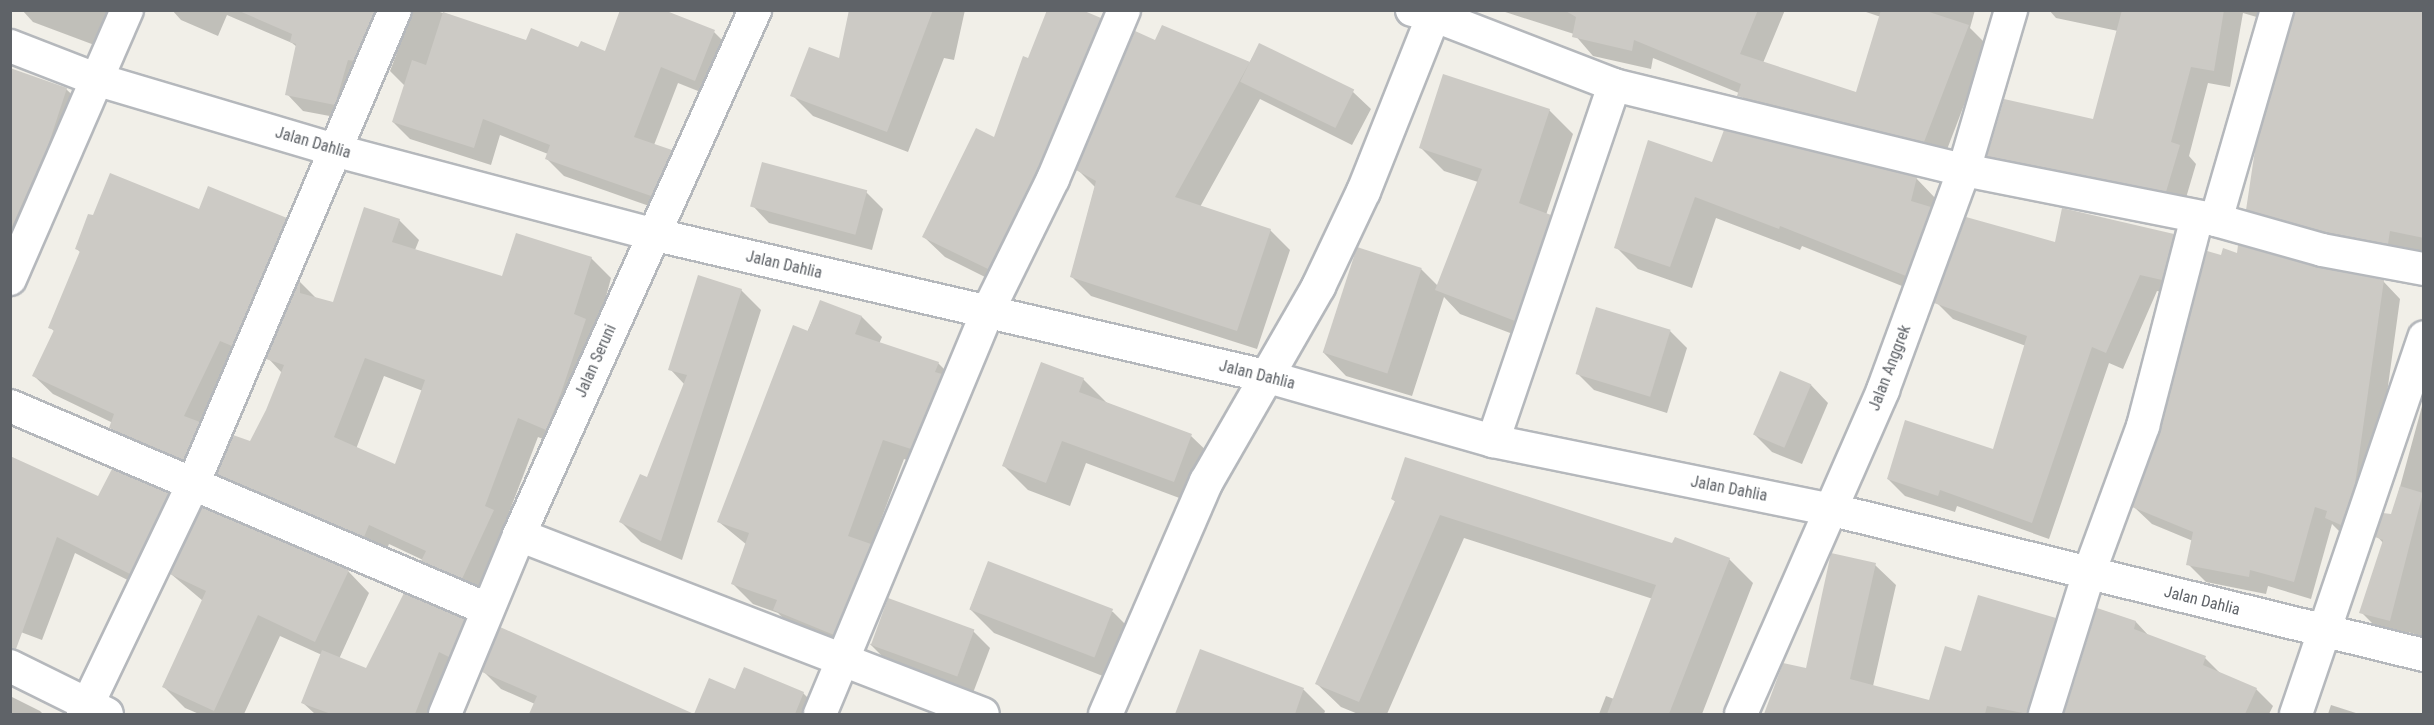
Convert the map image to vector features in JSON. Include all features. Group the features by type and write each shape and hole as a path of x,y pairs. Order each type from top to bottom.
{"street":[{"path":"10,279 95,79 127,10"},
{"path":"10,666 92,711 193,484 334,150 396,10"},
{"name":"Jalan Seruni","path":"445,714 519,535 652,234 755,10"},
{"path":"820,714 987,313 1053,179 1124,10"},
{"name":"Jalan Anggrek","path":"1742,714 1833,510 1887,379 1964,171 2011,10"},
{"path":"2045,714 2089,573 2143,426 2207,218 2277,10"},
{"path":"1105,714 1206,481 1318,286 1363,191 1427,12 1614,85 1964,171 2207,218 2322,250 2424,268"},
{"name":"Jalan Dahlia","path":"10,46 95,79 334,150 652,234 1265,376 1493,441 1833,510 2424,655"},
{"path":"1493,441 1614,85"},
{"path":"2296,714 2322,630 2424,337"},
{"path":"10,406 488,609"},
{"path":"519,535 983,714"}],"building":[{"path":"237,10 375,10 354,61 348,60 335,105 285,95 296,44 290,42 292,34"},
{"path":"620,10 664,10 715,30 695,81 661,67 634,137 672,150 651,196 545,159 550,145 483,119 474,148 392,122 412,60 426,65 443,12 526,40 531,28 578,47 581,41 605,51"},
{"path":"849,10 933,10 887,132 790,96 809,47 839,58"},
{"path":"1047,10 1082,10 1101,18 1037,172 988,269 922,237 976,128 994,137 1023,56 1028,58"},
{"path":"1564,10 1758,10 1740,54 1856,92 1881,10 1923,10 1969,25 1924,142 1737,96 1741,84 1634,40 1632,51 1572,37 1576,17"},
{"path":"2122,10 2224,10 2214,71 2191,67 2171,142 2180,145 2166,192 1987,156 2004,99 2093,119"},
{"path":"2294,10 2424,10 2424,238 2390,231 2388,244 2326,232 2246,210 2255,150"},
{"path":"1162,25 1250,62 1175,197 1271,229 1237,331 1070,277 1096,181 1076,170 1135,31 1155,40"},
{"path":"1259,43 1354,89 1335,128 1240,82"},
{"path":"10,68 67,88 48,146 10,231"},
{"path":"1443,74 1550,109 1519,203 1551,215 1515,321 1435,290 1482,169 1419,148"},
{"path":"1724,130 1917,177 1911,201 1931,207 1906,276 1780,226 1779,229 1695,197 1670,267 1614,248 1648,140 1712,162"},
{"path":"762,162 867,190 855,235 750,206"},
{"path":"110,173 199,209 208,186 287,218 232,346 220,341 184,416 200,422 184,460 109,428 114,414 32,376 54,330 48,328 80,251 75,249 88,214 93,215"},
{"path":"364,207 400,219 392,242 502,276 516,233 592,257 574,314 586,319 561,393 546,430 518,418 485,506 494,510 462,579 421,561 426,551 369,525 364,537 217,474 233,435 250,441 266,410 284,365 266,359 300,279 300,293 333,302","holes":["365,358 425,380 395,464 334,437"]},
{"path":"2062,208 2174,234 2162,280 2140,275 2106,353 2092,347 2032,523 1940,490 1938,496 1887,479 1905,420 1993,449 2027,336 1934,303 1966,217 2055,242"},
{"path":"2238,245 2317,267 2384,280 2355,484 2341,525 2325,518 2327,511 2315,507 2294,582 2250,570 2249,577 2186,565 2193,532 2132,507 2160,430 2207,251 2221,255 2223,248 2237,253"},
{"path":"1357,247 1422,268 1387,374 1323,353"},
{"path":"698,275 742,289 661,541 619,522 640,474 647,477 687,375 668,370"},
{"path":"820,300 862,316 855,334 939,362 935,372 942,374 911,449 883,440 848,536 871,544 834,635 773,610 777,600 731,584 749,533 717,522 793,325 808,331"},
{"path":"1596,307 1671,330 1650,397 1576,374"},
{"path":"1041,362 1084,378 1079,392 1192,434 1174,482 1062,441 1046,483 1002,466"},
{"path":"1780,371 1811,384 1784,448 1753,435"},
{"path":"10,456 98,496 112,469 169,493 130,574 57,537 16,649 10,648"},
{"path":"1405,457 1672,543 1675,537 1730,558 1669,714 1607,714 1656,585 1440,515 1359,702 1315,684 1395,501 1391,499"},
{"path":"2400,486 2423,493 2390,621 2359,613 2383,540 2375,537 2383,513 2391,514"},
{"path":"202,507 349,570 315,642 258,615 214,711 162,687 206,591 170,574"},
{"path":"1831,553 1876,563 1850,679 1929,700 1945,646 1961,651 1978,595 2056,618 2028,714 1987,706 1985,714 1764,714 1783,663 1806,668"},
{"path":"988,561 1113,609 1094,658 969,610"},
{"path":"404,593 465,619 449,657 439,652 415,714 331,714 301,703 322,650 366,668"},
{"path":"888,598 974,629 957,676 871,645"},
{"path":"2097,608 2136,621 2134,629 2206,656 2203,665 2257,688 2245,714 2064,714"},
{"path":"500,627 694,714 529,714 537,696 482,672"},
{"path":"1200,649 1304,688 1295,714 1175,714"},
{"path":"744,667 804,692 795,714 694,714 709,678 735,689"}]}
